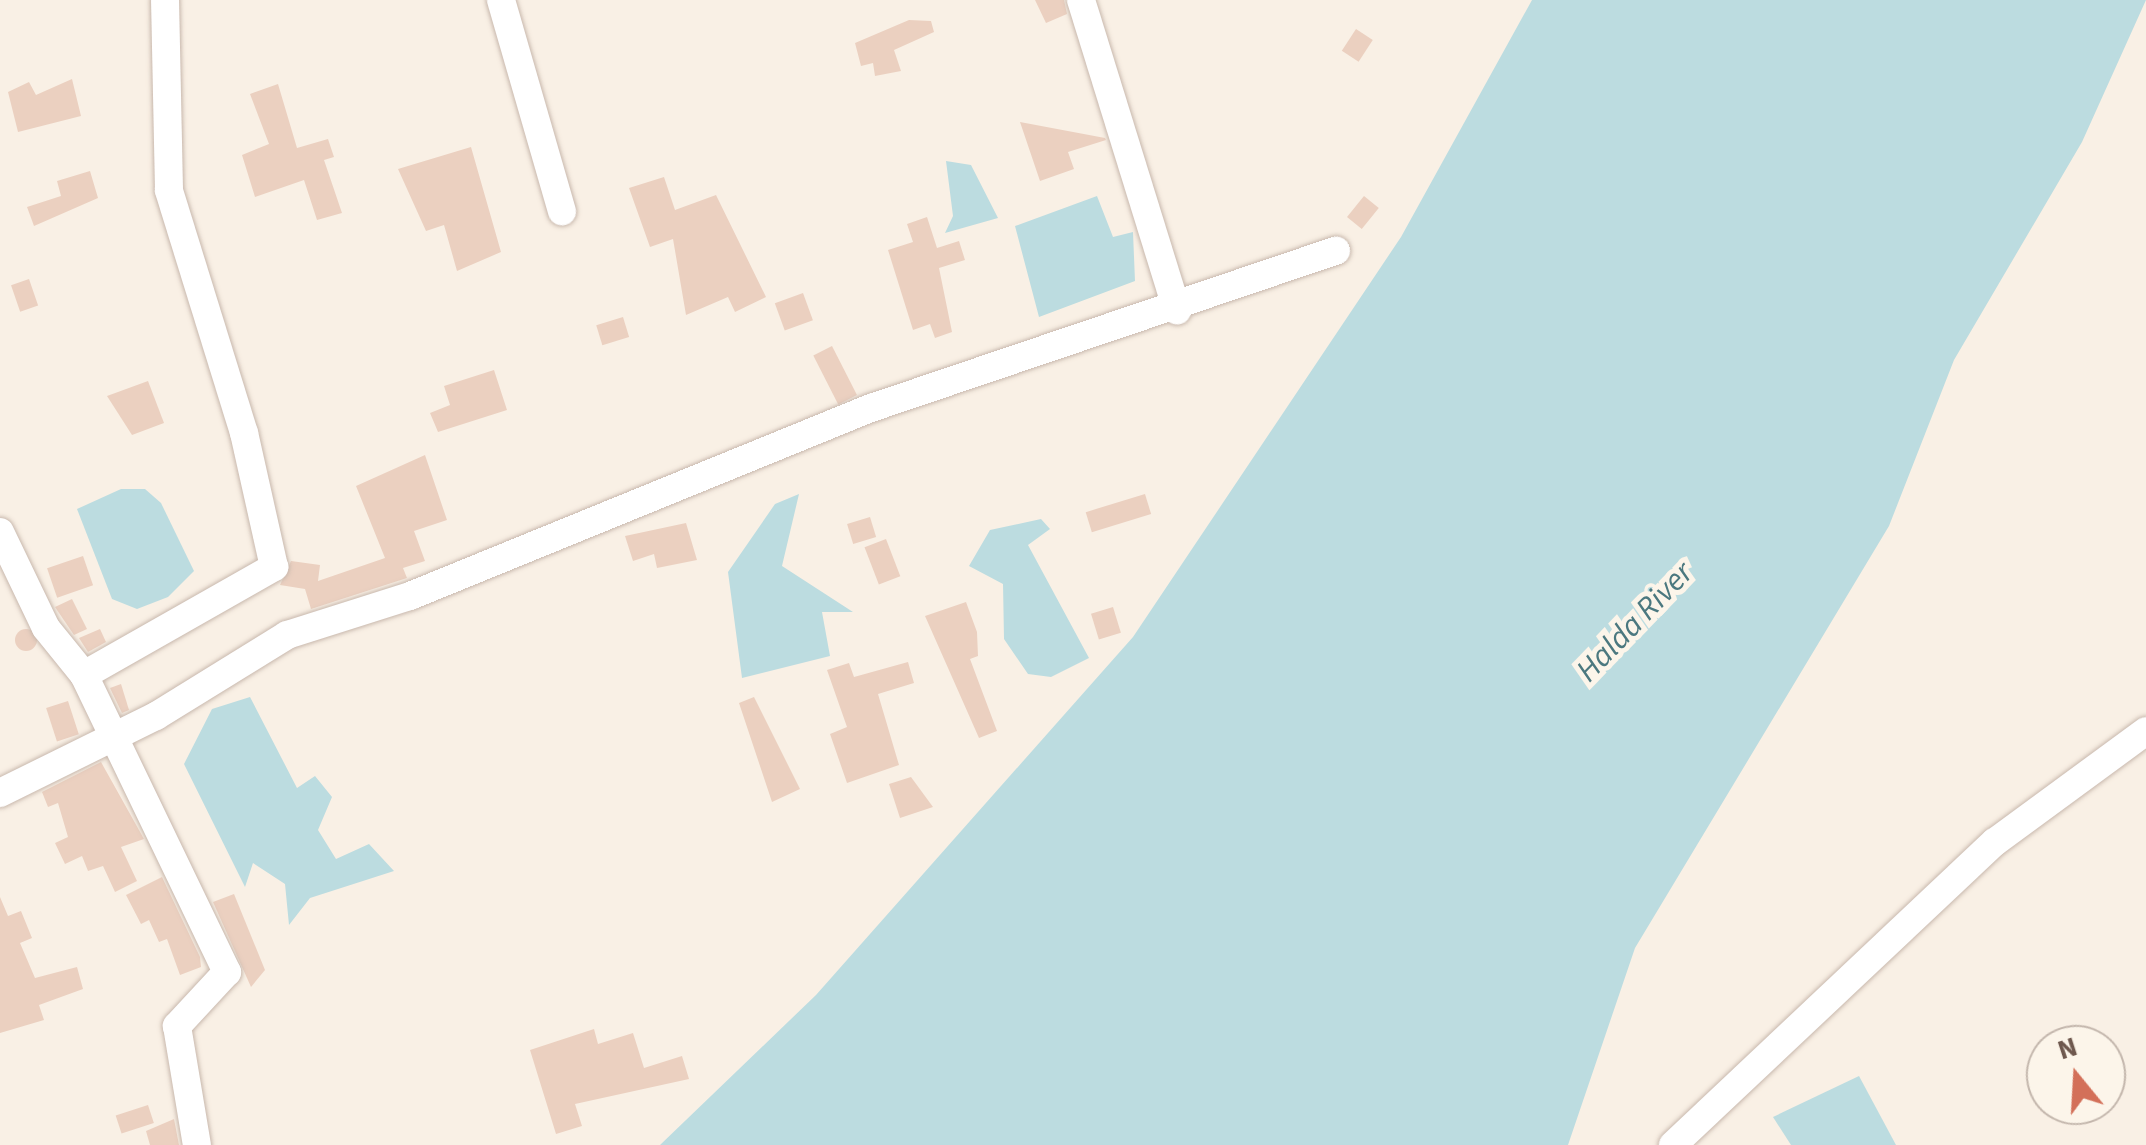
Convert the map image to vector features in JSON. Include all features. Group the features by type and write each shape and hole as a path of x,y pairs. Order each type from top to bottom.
{"street":[{"path":"84,675 274,567 244,433 169,190 166,0"},
{"path":"501,0 562,211"},
{"path":"1082,0 1177,311"},
{"path":"0,793 110,737 286,635 410,596 871,408 1177,311 1336,251"},
{"path":"0,532 46,628 84,675 110,737 227,972 177,1026 196,1145"},
{"path":"1673,1145 1994,842 2146,731"}],"water":[{"name":"Halda River","path":"1532,0 2146,0 2082,142 1954,360 1889,526 1635,948 1568,1145 660,1145 816,995 1133,637 1401,237"},
{"path":"946,161 971,165 998,218 945,233 953,216"},
{"path":"1097,196 1113,237 1133,232 1135,281 1039,317 1015,226"},
{"path":"121,489 145,489 161,503 194,571 168,597 137,609 112,599 77,509"},
{"path":"799,494 782,566 853,612 822,612 830,656 742,678 728,572 775,504"},
{"path":"1041,519 1050,529 1028,545 1089,658 1051,677 1028,674 1004,639 1003,584 969,566 990,530"},
{"path":"250,697 297,788 315,776 332,797 318,830 336,859 369,844 394,871 310,898 289,925 285,884 253,863 245,887 184,764 212,709"},
{"path":"1859,1076 1896,1145 1791,1145 1773,1117"}],"building":[{"path":"1035,0 1064,0 1067,14 1046,23"},
{"path":"909,20 931,21 934,32 894,50 901,71 875,76 873,63 861,66 855,43"},
{"path":"1356,29 1373,40 1359,62 1342,51"},
{"path":"72,79 81,116 18,132 8,92 29,82 36,95"},
{"path":"278,84 297,148 328,139 334,157 324,160 342,213 317,220 304,180 255,197 242,155 269,144 250,94"},
{"path":"1020,122 1106,140 1068,152 1074,169 1040,181"},
{"path":"471,147 501,252 457,271 444,225 426,231 398,169"},
{"path":"90,171 98,198 34,226 27,207 61,196 57,181"},
{"path":"664,177 675,210 716,195 766,297 735,312 728,297 686,315 673,239 650,247 629,188"},
{"path":"1364,196 1379,208 1362,229 1347,217"},
{"path":"927,217 937,248 959,241 965,260 939,268 952,332 935,338 930,324 913,330 888,250 913,242 907,224"},
{"path":"29,279 38,305 20,312 11,285"},
{"path":"803,293 813,320 785,331 775,303"},
{"path":"623,317 629,337 602,345 596,325"},
{"path":"832,346 857,395 838,405 813,356"},
{"path":"494,370 507,410 438,432 430,413 450,405 444,386"},
{"path":"148,381 164,423 132,435 107,396"},
{"path":"425,455 447,520 414,531 425,561 403,568 407,578 311,609 305,589 280,585 291,561 320,565 318,581 385,558 356,486"},
{"path":"1145,494 1151,514 1092,532 1086,512"},
{"path":"870,517 876,537 853,544 847,524"},
{"path":"686,523 697,560 657,568 654,554 633,561 625,536"},
{"path":"886,539 900,576 879,585 865,547"},
{"path":"83,556 93,585 57,598 47,568"},
{"path":"72,599 87,629 74,635 55,607"},
{"path":"966,602 977,632 978,656 970,659 997,731 979,738 925,616"},
{"path":"1113,607 1121,633 1099,640 1091,614"},
{"path":"26,629 34,632 34,648 26,651 18,648 15,640 18,632"},
{"path":"100,629 106,642 88,652 79,638"},
{"path":"908,662 914,683 878,694 899,765 847,783 830,734 847,727 827,670 849,663 854,677"},
{"path":"121,684 129,710 122,713 110,688"},
{"path":"754,697 800,789 772,802 739,703"},
{"path":"68,701 79,734 57,741 46,708"},
{"path":"101,762 144,839 121,847 137,881 115,892 103,866 88,871 82,856 65,864 55,843 68,837 58,803 48,807 42,792"},
{"path":"911,777 933,807 900,818 889,784"},
{"path":"162,877 200,957 201,967 180,975 167,939 159,942 149,920 141,924 126,895"},
{"path":"234,894 265,970 251,987 213,902"},
{"path":"0,897 8,916 21,911 32,938 20,943 35,978 77,967 83,989 39,1005 44,1020 0,1033"},
{"path":"594,1029 598,1044 633,1033 644,1068 682,1056 689,1079 575,1104 582,1126 556,1134 530,1050"},
{"path":"148,1105 154,1123 122,1134 116,1116"},
{"path":"174,1119 179,1145 150,1145 146,1131"}]}
